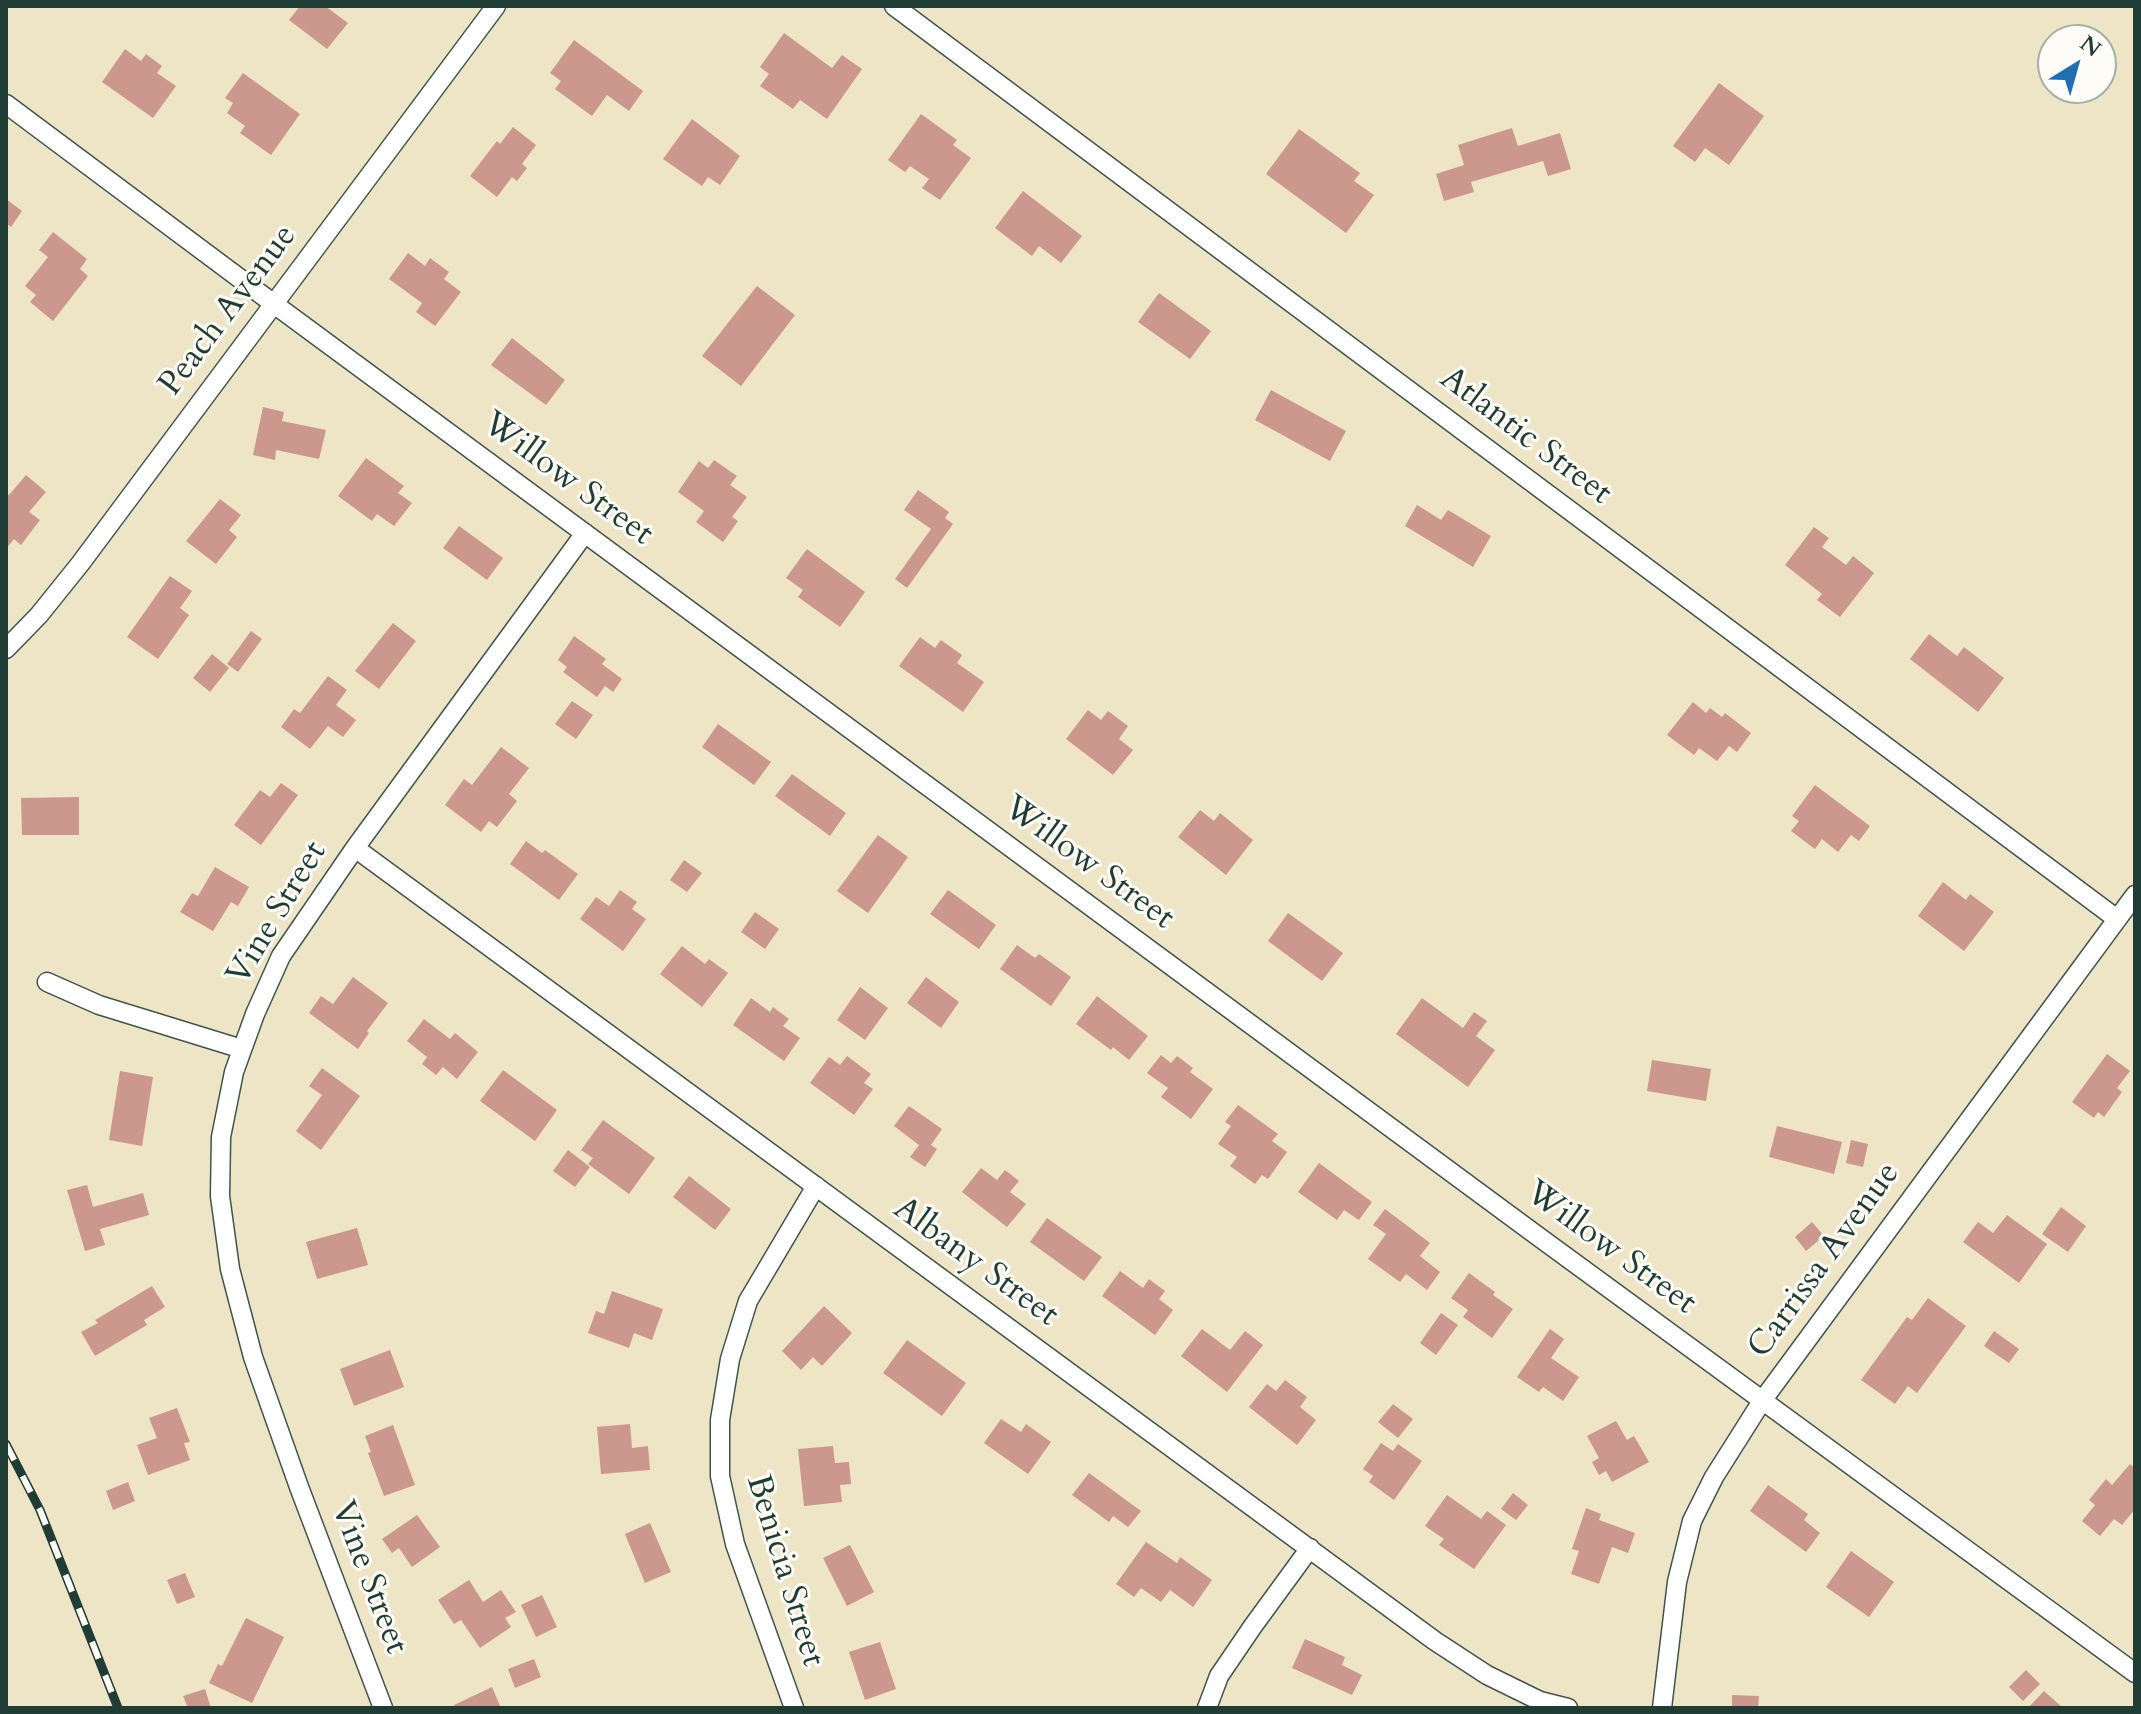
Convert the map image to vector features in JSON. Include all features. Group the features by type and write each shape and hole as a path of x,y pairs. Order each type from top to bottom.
{"street":[{"name":"Peach Avenue","path":"6,649 39,615 80,564 496,6"},
{"name":"Atlantic Street","path":"894,6 2117,919"},
{"name":"Willow Street","path":"6,104 2135,1673"},
{"name":"Vine Street","path":"383,1708 253,1357 230,1269 220,1196 221,1137 234,1072 281,956 355,848 585,533"},
{"name":"Albany Street","path":"355,848 1435,1641 1487,1675 1540,1701 1568,1708"},
{"name":"Carrissa Avenue","path":"1662,1708 1677,1582 1692,1521 1714,1477 1762,1401 2135,895"},
{"path":"47,982 99,1005 242,1049"},
{"name":"Benicia Street","path":"794,1708 735,1544 720,1476 720,1420 730,1359 748,1301 816,1186"},
{"path":"1207,1708 1219,1676 1310,1548"}],"building":[{"path":"300,6 325,6 348,23 327,49 289,20"},
{"path":"784,33 832,68 842,55 862,69 827,119 800,100 793,109 760,86 769,74 760,67"},
{"path":"574,40 643,91 629,111 607,95 592,116 555,89 561,81 550,73"},
{"path":"125,49 141,61 146,54 162,66 157,73 176,86 153,118 102,82"},
{"path":"243,73 300,114 271,155 240,133 245,126 227,113 233,103 225,98"},
{"path":"1719,83 1764,116 1729,165 1705,148 1695,162 1673,146"},
{"path":"921,114 957,140 953,145 971,158 940,200 922,188 929,179 910,166 905,172 888,160"},
{"path":"692,119 740,156 720,185 708,177 702,186 663,159"},
{"path":"513,127 536,145 522,164 527,168 517,181 512,177 497,197 470,176 497,141 500,144"},
{"path":"1512,128 1518,146 1560,133 1571,169 1548,176 1543,161 1471,182 1474,192 1444,201 1436,174 1464,165 1458,145"},
{"path":"1299,129 1360,173 1354,181 1374,195 1346,233 1266,174"},
{"path":"1023,191 1082,236 1061,263 1039,246 1032,256 995,228"},
{"path":"6,199 22,211 11,227 6,223"},
{"path":"53,232 87,259 80,269 88,276 53,321 30,302 36,295 25,286 48,257 39,250"},
{"path":"408,253 425,266 430,258 449,272 444,279 461,292 435,326 416,312 422,303 389,279"},
{"path":"757,286 795,315 741,386 702,356"},
{"path":"1159,293 1211,331 1190,359 1138,322"},
{"path":"512,338 565,380 546,405 491,365"},
{"path":"1271,390 1346,431 1330,461 1255,420"},
{"path":"263,407 284,412 282,421 326,430 319,459 276,450 275,460 253,455"},
{"path":"366,458 404,486 398,493 412,503 394,526 377,514 372,521 338,496"},
{"path":"714,460 737,476 730,485 747,497 732,517 738,521 723,542 696,522 704,511 678,492 699,461 708,468"},
{"path":"26,475 46,492 29,512 40,520 21,545 14,539 6,549 6,493 9,495"},
{"path":"918,490 949,512 945,518 953,524 907,588 895,579 931,529 904,510"},
{"path":"220,499 241,515 229,530 237,537 216,564 186,541"},
{"path":"1417,505 1441,520 1448,510 1491,536 1473,567 1405,526"},
{"path":"459,526 503,558 487,580 443,548"},
{"path":"1814,527 1829,538 1822,547 1846,565 1853,556 1874,573 1840,617 1817,600 1822,594 1785,565"},
{"path":"807,549 865,592 840,627 798,597 803,590 786,578"},
{"path":"170,576 192,591 180,608 189,615 158,659 127,637"},
{"path":"393,623 416,641 379,689 355,671"},
{"path":"251,631 262,639 238,672 227,664"},
{"path":"1929,634 1957,656 1964,647 2004,678 1978,712 1910,659"},
{"path":"574,636 606,659 602,664 622,679 613,692 605,686 597,697 563,672 567,667 558,660"},
{"path":"920,637 935,648 941,640 962,655 957,663 984,682 963,712 899,666"},
{"path":"212,654 229,668 210,692 193,678"},
{"path":"328,676 347,690 336,705 356,720 343,737 328,726 310,749 281,727 294,709 300,713"},
{"path":"572,701 593,715 576,739 555,724"},
{"path":"1693,702 1706,713 1710,708 1722,717 1725,713 1751,733 1737,752 1729,746 1717,761 1699,748 1694,755 1667,735"},
{"path":"1088,710 1101,720 1108,711 1128,726 1119,739 1133,750 1113,775 1066,739"},
{"path":"718,724 771,762 754,785 702,747"},
{"path":"501,747 529,768 509,794 517,801 497,827 489,821 481,832 445,805 464,779 472,785"},
{"path":"792,774 846,813 830,836 775,796"},
{"path":"281,783 298,795 261,845 234,825 260,790 270,797"},
{"path":"1815,785 1870,826 1859,841 1851,835 1838,852 1822,839 1815,849 1791,831 1799,821 1792,816"},
{"path":"79,797 79,835 22,835 21,798"},
{"path":"1200,810 1214,821 1220,813 1253,840 1226,875 1178,837"},
{"path":"878,835 908,857 868,913 837,891"},
{"path":"526,841 542,853 545,850 578,874 559,900 510,864"},
{"path":"684,860 702,873 687,892 670,880"},
{"path":"215,867 249,887 238,906 231,902 213,931 180,912 192,893 198,896"},
{"path":"1943,882 1966,900 1970,894 1994,912 1964,951 1918,916"},
{"path":"620,890 637,902 632,909 646,919 623,951 580,919 596,897 609,906"},
{"path":"948,890 996,925 979,949 930,914"},
{"path":"755,912 779,929 765,949 741,932"},
{"path":"1288,913 1343,953 1322,981 1268,941"},
{"path":"1017,945 1035,958 1039,954 1071,977 1051,1006 1000,969"},
{"path":"682,946 705,964 709,959 728,973 702,1007 660,974"},
{"path":"353,977 388,1003 358,1049 309,1013 321,996 333,1004"},
{"path":"926,977 959,1002 941,1028 907,1003"},
{"path":"860,987 888,1008 865,1040 837,1020"},
{"path":"1097,996 1148,1036 1129,1060 1076,1024"},
{"path":"751,998 770,1012 773,1007 789,1019 783,1026 800,1038 784,1061 733,1025"},
{"path":"1422,998 1463,1028 1474,1012 1487,1021 1476,1036 1495,1050 1468,1087 1396,1034"},
{"path":"424,1019 450,1039 455,1033 478,1052 457,1079 443,1067 436,1075 422,1064 427,1057 407,1041"},
{"path":"2107,1054 2130,1071 2117,1088 2122,1092 2104,1117 2098,1112 2094,1118 2072,1102"},
{"path":"1161,1055 1171,1063 1177,1056 1193,1068 1190,1072 1213,1089 1191,1119 1161,1097 1168,1088 1147,1073"},
{"path":"847,1056 871,1074 864,1083 873,1089 854,1115 810,1083 829,1057 840,1065"},
{"path":"1652,1060 1711,1069 1706,1101 1647,1091"},
{"path":"322,1068 360,1096 321,1150 296,1131 322,1095 309,1086"},
{"path":"503,1070 557,1110 535,1141 480,1101"},
{"path":"120,1071 153,1077 142,1146 109,1140"},
{"path":"1238,1105 1278,1134 1272,1141 1287,1152 1268,1179 1262,1175 1255,1184 1230,1166 1237,1157 1218,1144 1231,1126 1225,1122"},
{"path":"909,1106 942,1129 931,1145 937,1149 925,1167 910,1157 919,1145 894,1126"},
{"path":"603,1120 655,1158 629,1194 588,1164 593,1158 581,1150"},
{"path":"1777,1126 1842,1142 1834,1174 1769,1157"},
{"path":"1851,1140 1868,1144 1863,1167 1846,1163"},
{"path":"568,1150 590,1167 575,1187 553,1171"},
{"path":"1319,1163 1372,1202 1359,1220 1344,1210 1337,1220 1298,1192"},
{"path":"981,1168 997,1180 1005,1170 1019,1181 1010,1192 1026,1204 1007,1227 962,1192"},
{"path":"689,1176 731,1209 715,1230 673,1197"},
{"path":"87,1185 93,1207 143,1193 149,1215 100,1229 105,1245 85,1251 67,1190"},
{"path":"2061,1207 2086,1226 2068,1252 2042,1234"},
{"path":"1385,1209 1430,1243 1420,1256 1440,1272 1427,1290 1406,1274 1400,1282 1368,1259 1386,1234 1373,1225"},
{"path":"2007,1215 2047,1244 2019,1283 1963,1242 1978,1222 1993,1233"},
{"path":"1047,1218 1102,1257 1084,1281 1030,1242"},
{"path":"1812,1222 1824,1236 1806,1251 1795,1237"},
{"path":"357,1228 368,1265 317,1279 306,1242"},
{"path":"1120,1271 1143,1288 1149,1279 1165,1291 1159,1299 1173,1310 1155,1335 1102,1296"},
{"path":"1469,1273 1513,1309 1492,1338 1463,1317 1468,1310 1451,1298"},
{"path":"152,1286 165,1307 144,1320 147,1325 95,1356 81,1332 98,1323 95,1320"},
{"path":"612,1291 663,1309 652,1340 634,1333 629,1348 588,1333 596,1311 604,1314"},
{"path":"1928,1298 1966,1326 1917,1393 1908,1386 1895,1404 1861,1380 1907,1317 1912,1320"},
{"path":"824,1306 852,1333 822,1366 813,1357 801,1370 782,1351"},
{"path":"1441,1313 1458,1325 1436,1355 1420,1343"},
{"path":"1202,1329 1230,1350 1245,1331 1263,1345 1227,1392 1181,1356"},
{"path":"1550,1329 1564,1339 1551,1358 1579,1377 1563,1401 1543,1387 1539,1392 1517,1377"},
{"path":"1994,1331 2019,1349 2009,1363 1984,1346"},
{"path":"907,1340 966,1383 942,1416 883,1373"},
{"path":"390,1350 404,1387 354,1406 340,1369"},
{"path":"1285,1380 1307,1397 1300,1407 1316,1420 1297,1445 1249,1407 1267,1384 1276,1391"},
{"path":"1393,1404 1413,1419 1398,1438 1378,1422"},
{"path":"177,1408 190,1442 184,1443 190,1460 148,1475 137,1445 157,1438 149,1418"},
{"path":"1001,1419 1021,1432 1026,1424 1051,1442 1028,1474 984,1443"},
{"path":"1616,1421 1627,1440 1634,1436 1649,1462 1612,1482 1606,1471 1599,1475 1592,1462 1599,1458 1587,1436"},
{"path":"630,1424 632,1448 648,1446 650,1470 601,1474 597,1427"},
{"path":"393,1425 415,1485 384,1496 365,1436"},
{"path":"1381,1443 1393,1451 1398,1444 1422,1461 1394,1500 1369,1482 1373,1476 1363,1469"},
{"path":"833,1446 835,1463 849,1462 851,1484 840,1485 842,1502 804,1506 798,1449"},
{"path":"2130,1464 2135,1468 2135,1509 2122,1525 2114,1519 2100,1536 2082,1521 2095,1505 2089,1500 2106,1479 2112,1485"},
{"path":"1089,1473 1141,1511 1128,1527 1113,1516 1109,1522 1072,1495"},
{"path":"128,1482 135,1501 113,1510 106,1491"},
{"path":"1768,1485 1808,1514 1804,1520 1820,1533 1806,1552 1750,1511"},
{"path":"1513,1493 1528,1505 1516,1520 1501,1509"},
{"path":"1447,1495 1481,1519 1487,1511 1506,1525 1474,1569 1439,1545 1444,1539 1425,1526"},
{"path":"1586,1508 1601,1514 1599,1520 1635,1533 1628,1553 1612,1547 1599,1584 1571,1574 1579,1551 1572,1549"},
{"path":"417,1515 440,1547 412,1567 399,1548 392,1553 382,1539"},
{"path":"650,1523 671,1572 645,1583 625,1534"},
{"path":"1146,1542 1177,1563 1180,1557 1212,1580 1193,1607 1170,1590 1161,1602 1141,1588 1134,1597 1116,1584"},
{"path":"850,1545 874,1592 847,1606 823,1558"},
{"path":"1851,1551 1894,1582 1869,1617 1826,1587"},
{"path":"185,1573 195,1597 177,1604 167,1580"},
{"path":"469,1580 483,1602 501,1590 516,1612 505,1618 511,1627 480,1648 461,1620 454,1624 438,1600"},
{"path":"542,1595 557,1627 536,1637 521,1605"},
{"path":"246,1618 284,1637 252,1703 209,1683 218,1664 222,1666"},
{"path":"1305,1639 1345,1657 1342,1665 1362,1675 1352,1695 1292,1668"},
{"path":"880,1642 896,1689 865,1700 849,1652"},
{"path":"534,1659 541,1677 515,1688 508,1669"},
{"path":"2026,1670 2040,1684 2023,1701 2009,1687"},
{"path":"492,1687 501,1708 456,1708 454,1705"},
{"path":"205,1689 211,1708 188,1708 183,1696"},
{"path":"2044,1691 2063,1708 2028,1708"},
{"path":"1732,1695 1759,1696 1758,1708 1732,1708"}],"railway":[{"path":"6,1444 40,1510 118,1708"}]}
